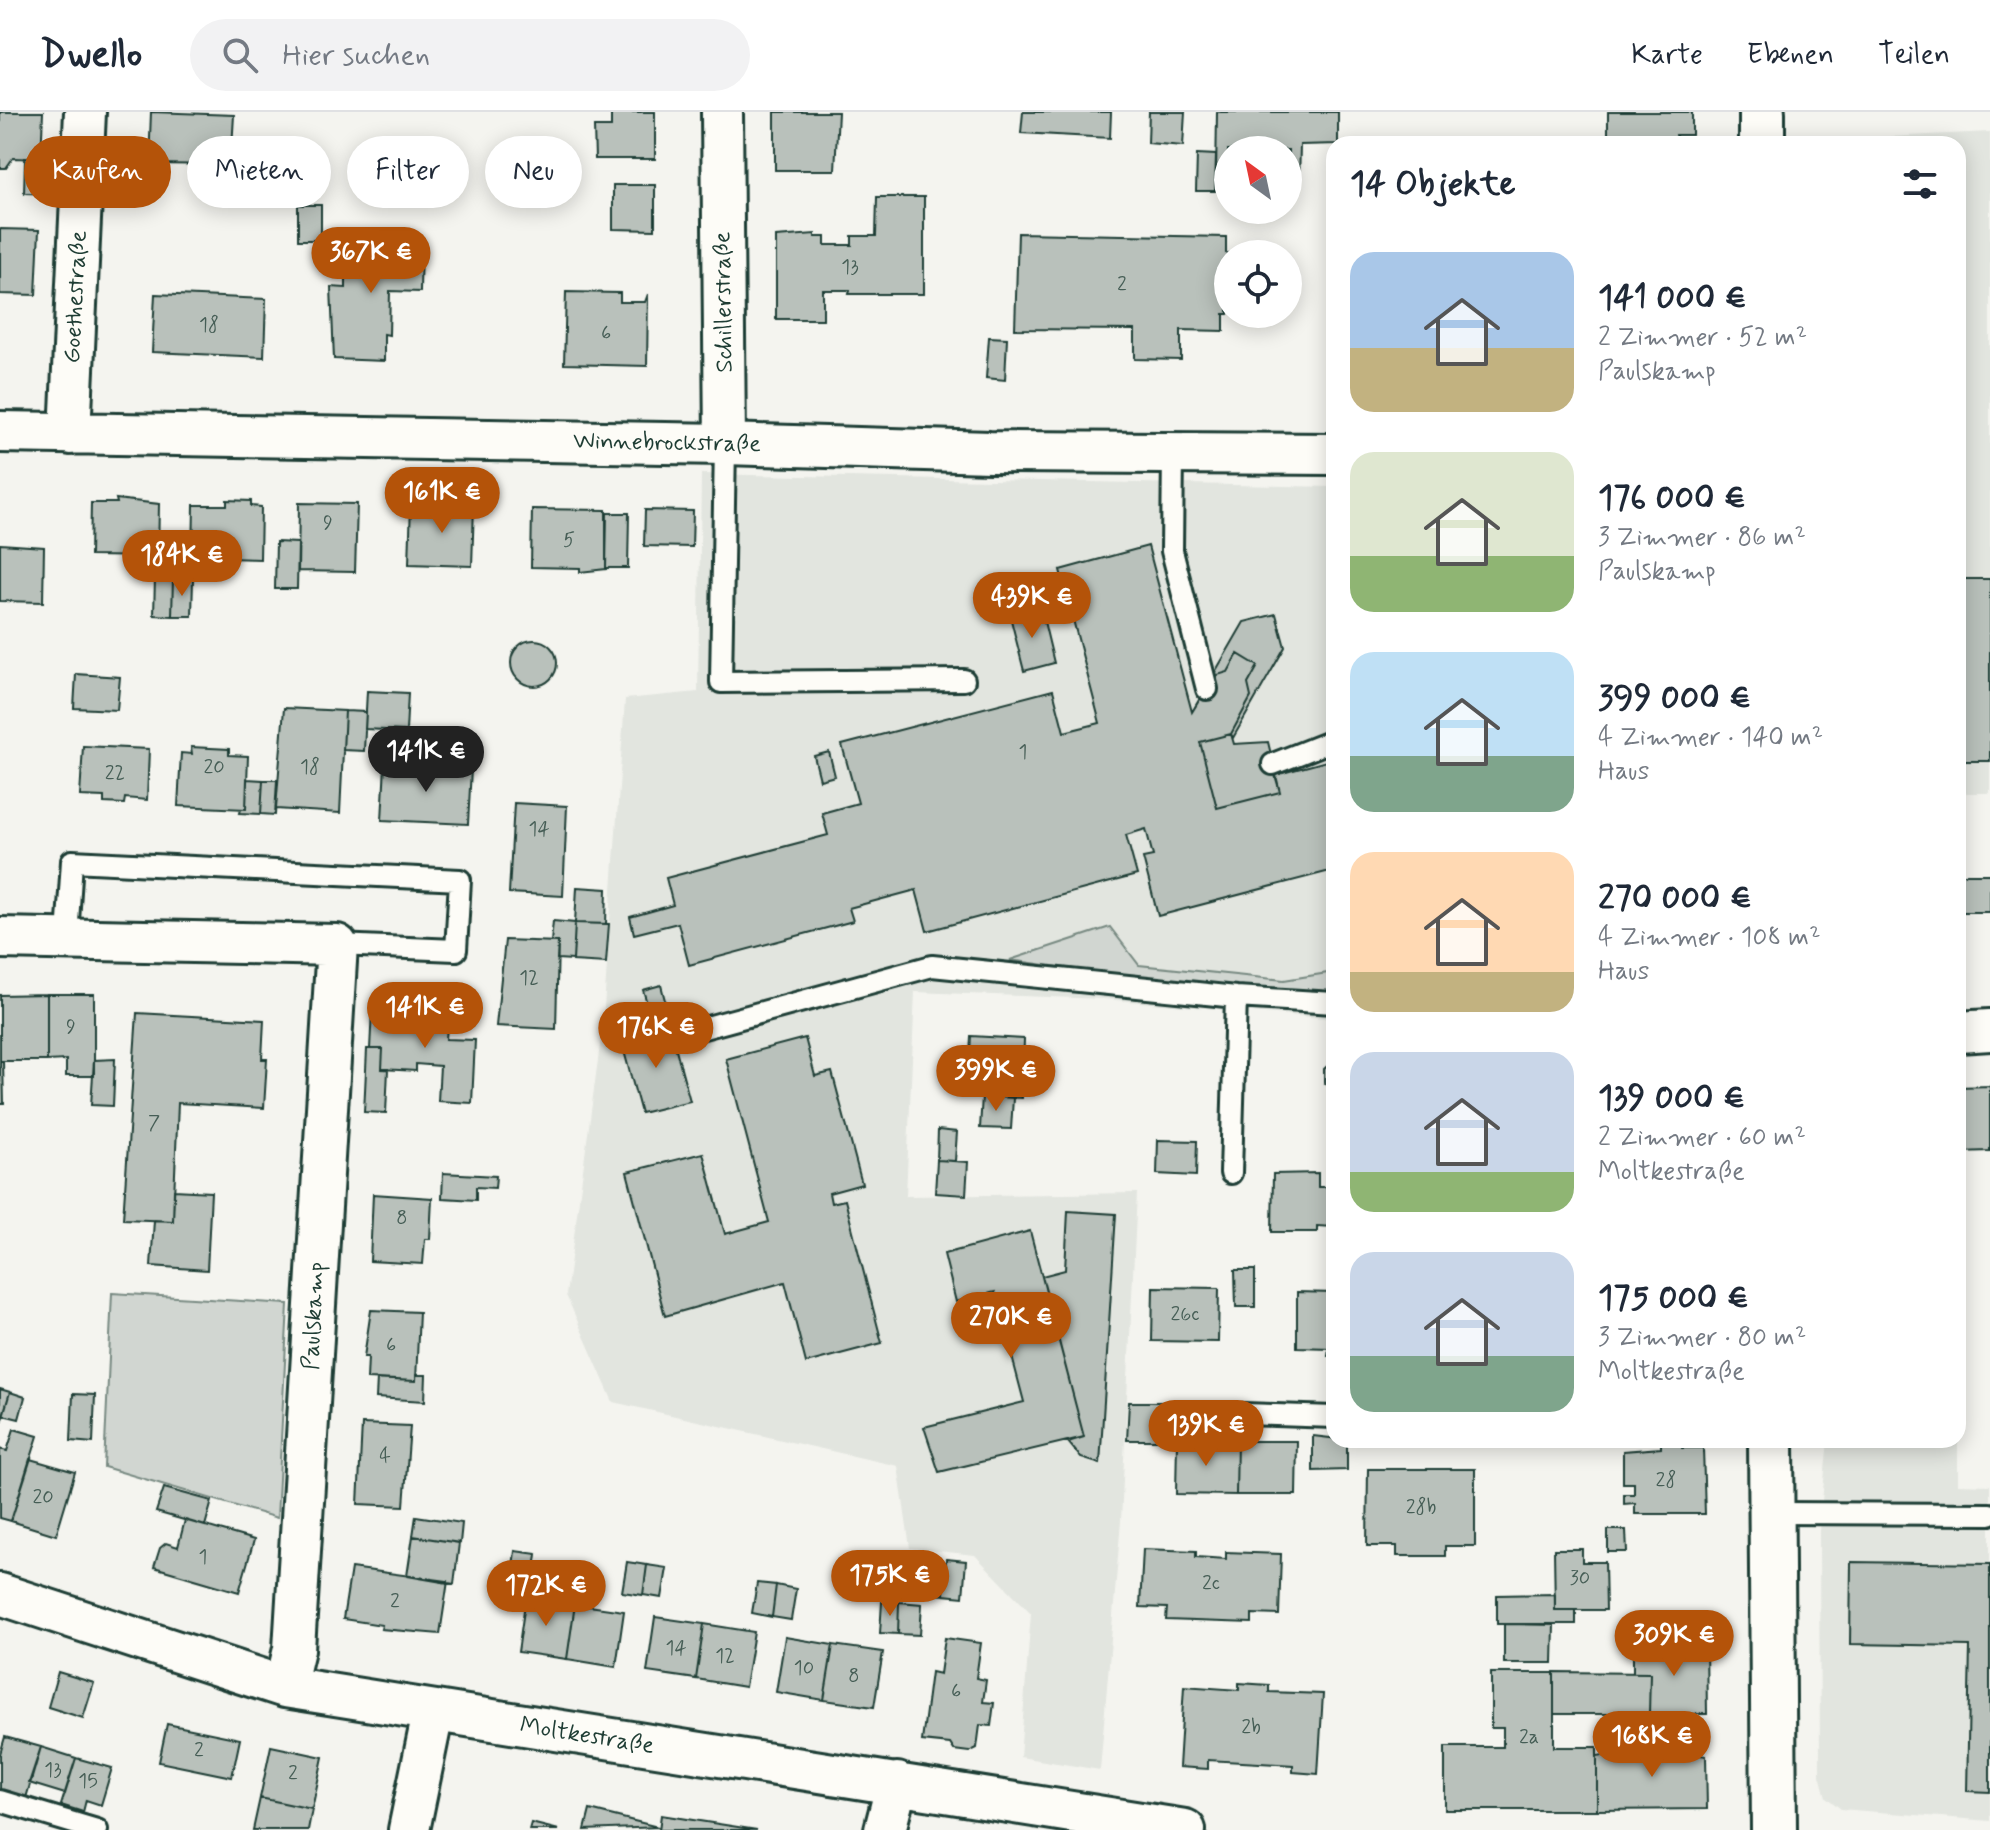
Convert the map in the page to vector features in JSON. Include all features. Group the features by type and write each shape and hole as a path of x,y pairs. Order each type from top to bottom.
{"street":[{"name":"Goethestraße","path":"70,434 85,112"},
{"name":"Schillerstraße","path":"722,112 725,444"},
{"path":"1762,112 1762,136"},
{"name":"Winnebrockstraße","path":"0,432 725,444 990,452 1326,454"},
{"path":"0,938 337,945"},
{"name":"Paulskamp","path":"285,1687 294,1649 337,945"},
{"path":"1966,1032 1990,1030"},
{"path":"1771,1448 1774,1830"},
{"name":"Moltkestraße","path":"0,1594 285,1687 433,1713 1185,1830"},
{"path":"409,1830 433,1713"},
{"path":"885,1830 897,1783"}],"lane":[{"path":"725,444 721,682 964,680"},
{"path":"1173,452 1172,551 1207,689"},
{"path":"1273,764 1326,743"},
{"path":"67,937 72,861 460,880 456,950 337,945"},
{"path":"700,1029 932,966 1236,997 1326,1003"},
{"path":"1231,1173 1236,997"},
{"path":"1244,1414 1326,1417"},
{"path":"1773,1513 1990,1514"},
{"path":"0,1801 97,1830"}],"shaded area":[{"path":"1990,132 1990,793 1966,793 1966,136 1908,136"},
{"path":"701,474 1326,487 1326,1018 1104,999 915,992 906,1196 1137,1193 1121,1521 1100,1770 1020,1757 1031,1613 975,1555 910,1548 898,1466 613,1402 566,1295 603,1023 625,699 698,692"},
{"path":"1110,927 1139,965 1284,980 1326,973 1326,994 1238,992 1010,960"},
{"path":"112,1293 288,1304 277,1518 104,1467"},
{"path":"1827,1448 1958,1448 1958,1484 1990,1485 1990,1821 1841,1809 1826,1797 1820,1775 1819,1531"}],"building":[{"path":"0,112 43,112 42,136 24,136 24,158 13,158 6,168 0,168"},
{"path":"151,112 234,115 233,136 187,136 187,164 171,164 171,136 150,136"},
{"path":"611,112 655,112 655,159 595,159 594,127 611,127"},
{"path":"775,112 838,112 835,170 775,170"},
{"path":"1023,112 1111,112 1110,138 1021,133"},
{"path":"1149,112 1185,112 1183,146 1148,143"},
{"path":"1217,112 1338,112 1338,136 1326,136 1326,144 1302,145 1302,136 1217,136"},
{"path":"1608,112 1692,112 1692,135 1608,136"},
{"path":"1197,154 1214,155 1214,191 1196,191"},
{"path":"613,185 655,185 655,230 613,229"},
{"path":"877,197 924,197 924,294 849,294 850,290 823,290 823,319 776,319 776,237 815,234 815,237 825,237 825,245 852,245 852,236 876,236"},
{"path":"298,208 321,208 321,240 298,240"},
{"path":"0,229 39,230 36,295 0,294"},
{"path":"1018,233 1226,237 1226,240 1214,240 1214,328 1224,328 1224,331 1181,330 1181,360 1135,359 1135,330 1015,329"},
{"path":"346,239 421,241 420,292 390,291 389,335 384,334 384,361 334,359 331,287 346,288"},
{"path":"566,292 620,293 620,302 645,302 648,294 647,366 564,364"},
{"path":"155,294 266,299 264,357 152,352"},
{"path":"989,337 1007,338 1005,380 986,378"},
{"path":"116,499 159,504 158,557 90,556 91,503 117,503"},
{"path":"227,500 251,501 251,506 261,507 260,559 193,557 194,505 227,505"},
{"path":"299,503 357,504 355,572 298,571"},
{"path":"411,504 474,506 472,566 409,564"},
{"path":"532,509 606,510 606,569 580,572 580,568 531,567"},
{"path":"645,510 693,511 692,547 644,546"},
{"path":"607,513 629,513 628,568 606,568"},
{"path":"276,542 298,543 297,589 275,589"},
{"path":"0,544 44,547 43,602 0,601"},
{"path":"1148,546 1192,712 1214,676 1228,672 1238,654 1258,666 1248,684 1251,697 1231,734 1200,742 1217,808 1280,792 1275,775 1326,761 1326,872 1158,916 1143,858 1153,856 1146,829 1126,835 1137,875 927,931 916,890 849,908 853,921 689,965 678,923 634,934 630,917 673,905 666,878 828,835 822,813 858,803 842,745 1053,690 1064,732 1100,723 1060,570"},
{"path":"155,578 173,579 172,616 154,615"},
{"path":"173,579 193,579 192,616 172,616"},
{"path":"1966,579 1990,579 1990,761 1966,761"},
{"path":"1041,609 1054,663 1024,671 1010,616"},
{"path":"1276,614 1285,647 1233,738 1231,734 1251,697 1248,684 1258,666 1238,654 1228,672 1214,676 1192,712 1244,622"},
{"path":"534,640 550,647 557,663 550,679 534,686 518,679 511,663 518,647"},
{"path":"76,674 120,677 117,710 74,708"},
{"path":"367,691 408,693 406,731 365,729"},
{"path":"284,708 345,711 340,813 276,809"},
{"path":"345,711 366,712 364,751 343,750"},
{"path":"1231,734 1234,744 1268,742 1280,792 1217,808 1200,742"},
{"path":"83,746 149,749 147,800 125,798 124,804 104,803 104,797 80,796"},
{"path":"191,747 229,749 229,755 248,756 246,809 178,806 181,753 192,754"},
{"path":"829,752 835,776 820,780 814,756"},
{"path":"385,765 471,769 468,824 382,820"},
{"path":"247,779 263,780 261,814 240,813 241,809 246,809"},
{"path":"263,780 277,780 275,815 261,814"},
{"path":"514,803 567,806 563,896 509,893"},
{"path":"1966,874 1990,874 1990,912 1966,912"},
{"path":"577,887 607,889 606,924 575,923"},
{"path":"553,921 575,923 573,960 557,959 558,942 551,942"},
{"path":"575,923 609,924 606,963 573,961"},
{"path":"505,940 558,942 556,1029 496,1026"},
{"path":"661,985 667,1008 650,1013 643,990"},
{"path":"47,994 94,994 94,1076 66,1076 66,1060 47,1061"},
{"path":"47,994 47,1061 0,1061 0,995"},
{"path":"372,1010 448,1013 446,1039 475,1040 472,1103 438,1101 440,1066 416,1064 416,1071 382,1069 383,1049 370,1049"},
{"path":"137,1013 264,1020 262,1059 267,1059 264,1108 178,1103 173,1221 123,1219"},
{"path":"670,1027 690,1101 641,1113 621,1040"},
{"path":"971,1036 1024,1039 1022,1098 967,1095 969,1078 958,1078 960,1055 970,1055"},
{"path":"805,1038 815,1076 832,1072 862,1184 829,1193 831,1203 845,1200 882,1343 806,1363 785,1282 665,1316 627,1172 703,1153 725,1234 769,1222 726,1059"},
{"path":"367,1049 383,1049 382,1069 388,1069 386,1113 364,1112"},
{"path":"115,1059 113,1106 91,1105 94,1060"},
{"path":"0,1061 3,1061 4,1104 0,1104"},
{"path":"1990,1086 1990,1151 1966,1152 1966,1087"},
{"path":"982,1096 1013,1098 1011,1129 980,1128"},
{"path":"938,1130 957,1132 955,1161 937,1160"},
{"path":"1158,1140 1197,1141 1196,1176 1157,1174"},
{"path":"937,1160 968,1162 966,1195 935,1193"},
{"path":"443,1173 496,1176 495,1188 476,1187 476,1200 442,1198"},
{"path":"1318,1173 1318,1187 1326,1187 1326,1227 1317,1226 1317,1232 1272,1232 1273,1174"},
{"path":"174,1190 211,1192 207,1270 151,1266 154,1220 173,1221"},
{"path":"373,1194 432,1198 430,1239 425,1239 423,1264 370,1261"},
{"path":"1068,1211 1116,1214 1100,1464 1081,1458 1068,1442 1084,1437 1042,1276 1065,1270"},
{"path":"1030,1231 1084,1437 939,1472 924,1427 1024,1402 995,1292 956,1302 944,1254"},
{"path":"1235,1270 1255,1270 1255,1307 1236,1307"},
{"path":"1153,1287 1219,1288 1218,1342 1152,1341"},
{"path":"1297,1292 1326,1293 1326,1348 1297,1347"},
{"path":"371,1310 419,1312 416,1381 367,1379 368,1357 364,1357"},
{"path":"416,1375 426,1375 425,1401 376,1398 377,1379 416,1381"},
{"path":"0,1389 10,1392 1,1423 0,1422"},
{"path":"10,1392 25,1397 19,1419 3,1415"},
{"path":"73,1394 95,1395 93,1443 71,1441"},
{"path":"1129,1402 1166,1402 1167,1440 1127,1440"},
{"path":"362,1424 410,1426 404,1506 358,1504"},
{"path":"14,1429 38,1436 11,1521 0,1518 0,1449 7,1451"},
{"path":"1313,1436 1326,1438 1326,1448 1347,1448 1347,1470 1313,1471"},
{"path":"1177,1440 1237,1441 1236,1495 1176,1494"},
{"path":"1237,1441 1297,1441 1296,1495 1236,1495"},
{"path":"1703,1448 1705,1514 1635,1514 1635,1503 1624,1504 1624,1494 1634,1494 1634,1483 1623,1483 1623,1451"},
{"path":"30,1459 75,1472 56,1535 11,1521"},
{"path":"1368,1469 1475,1469 1475,1546 1445,1546 1445,1556 1397,1556 1397,1546 1367,1546"},
{"path":"164,1488 212,1501 205,1526 156,1512"},
{"path":"416,1516 462,1523 460,1543 413,1536"},
{"path":"185,1520 254,1540 239,1592 154,1567 160,1548 166,1543 178,1547"},
{"path":"1608,1530 1626,1530 1627,1552 1608,1552"},
{"path":"413,1536 459,1543 454,1584 407,1576"},
{"path":"1143,1549 1196,1551 1196,1557 1226,1559 1226,1552 1281,1554 1279,1615 1252,1614 1252,1623 1166,1620 1167,1608 1140,1607"},
{"path":"1554,1549 1582,1549 1582,1562 1605,1562 1606,1610 1555,1610"},
{"path":"515,1551 537,1554 533,1585 511,1582"},
{"path":"946,1559 966,1561 963,1597 944,1595"},
{"path":"627,1562 647,1565 643,1595 622,1592"},
{"path":"1851,1562 1990,1564 1990,1792 1967,1791 1970,1646 1850,1644"},
{"path":"647,1565 667,1568 662,1598 643,1595"},
{"path":"351,1568 448,1581 440,1634 381,1629 382,1625 343,1619"},
{"path":"913,1574 945,1576 944,1595 912,1592"},
{"path":"757,1583 776,1585 772,1617 752,1613"},
{"path":"776,1585 796,1589 791,1620 772,1617"},
{"path":"1555,1594 1555,1610 1576,1610 1576,1624 1497,1624 1497,1595"},
{"path":"526,1596 575,1604 567,1659 518,1652"},
{"path":"882,1602 899,1602 898,1634 880,1633"},
{"path":"899,1602 922,1604 920,1635 898,1634"},
{"path":"575,1604 624,1611 616,1667 567,1659"},
{"path":"655,1617 704,1624 696,1679 647,1672"},
{"path":"704,1624 754,1632 745,1687 696,1679"},
{"path":"1504,1624 1554,1625 1553,1663 1504,1663"},
{"path":"785,1637 833,1645 824,1700 776,1692"},
{"path":"945,1638 981,1643 976,1678 986,1680 983,1702 994,1703 991,1726 980,1725 977,1748 969,1752 954,1750 950,1744 922,1741 931,1672 940,1674"},
{"path":"833,1645 883,1652 874,1707 824,1700"},
{"path":"1706,1645 1707,1714 1649,1714 1650,1673 1633,1673 1633,1647"},
{"path":"58,1672 94,1683 83,1718 48,1707"},
{"path":"1554,1672 1650,1673 1649,1714 1554,1714"},
{"path":"1491,1673 1554,1673 1554,1747 1597,1747 1597,1810 1445,1810 1445,1747 1503,1747 1503,1728 1491,1728"},
{"path":"1239,1683 1269,1685 1269,1692 1323,1694 1318,1774 1293,1772 1293,1765 1208,1760 1208,1769 1179,1767 1184,1686 1239,1690"},
{"path":"167,1724 240,1739 232,1777 159,1762"},
{"path":"5,1737 41,1747 26,1798 0,1791 0,1754"},
{"path":"271,1746 323,1757 312,1809 260,1798"},
{"path":"1616,1746 1684,1746 1684,1752 1706,1756 1707,1809 1597,1810 1597,1756 1616,1753"},
{"path":"41,1747 76,1758 65,1794 29,1783"},
{"path":"76,1758 112,1768 101,1805 86,1800 83,1812 61,1805"},
{"path":"260,1798 312,1809 308,1830 253,1830"},
{"path":"590,1810 658,1827 660,1827 585,1830"},
{"path":"661,1815 757,1830 659,1830"},
{"path":"531,1823 559,1830 529,1830"}]}
